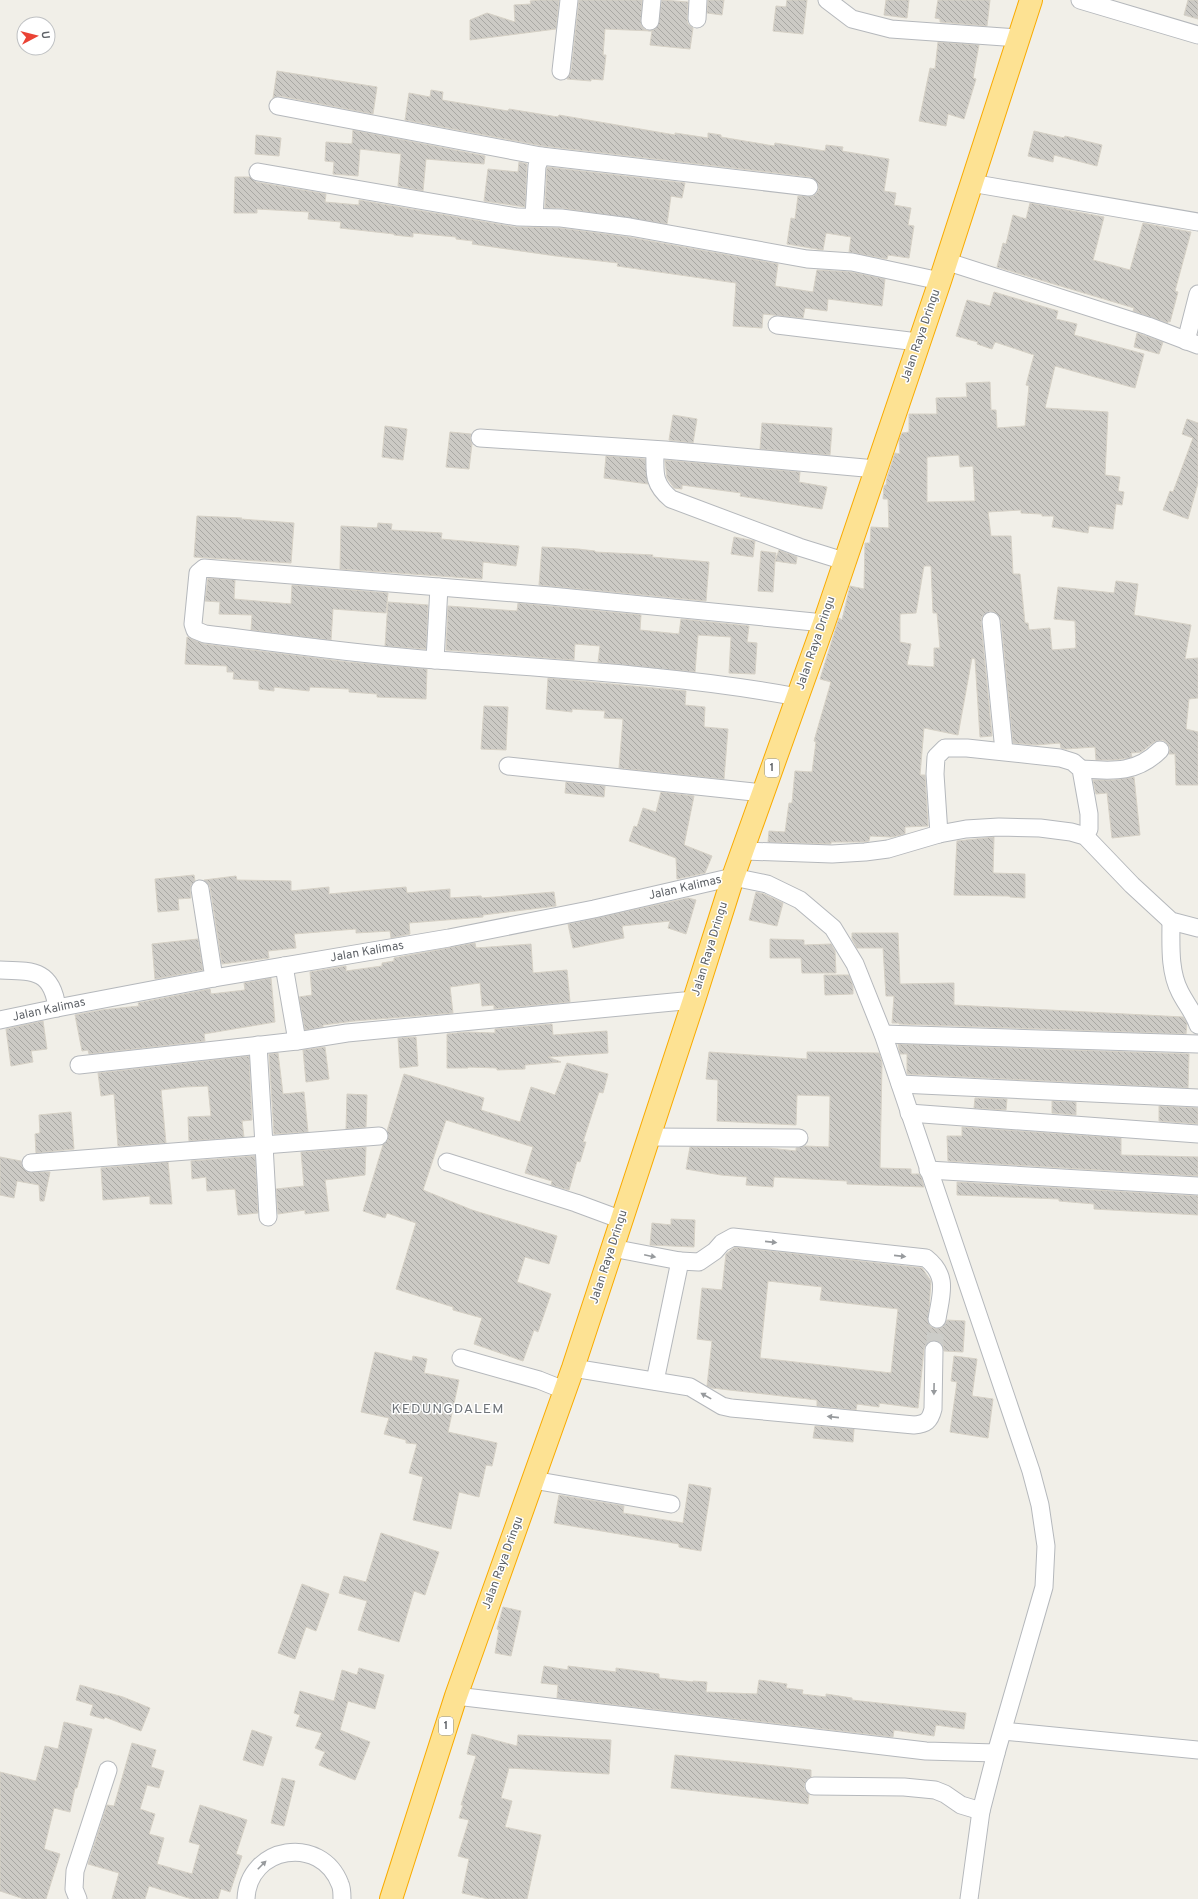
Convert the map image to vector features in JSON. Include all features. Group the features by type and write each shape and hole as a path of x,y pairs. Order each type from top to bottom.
{"highway":[{"name":"Jalan Raya Dringu","path":"391,1899 456,1696 573,1368 733,877 744,851 763,793 824,624 943,271 1032,0"}],"street":[{"path":"561,71 569,0"},
{"path":"650,21 652,0"},
{"path":"697,19 698,0"},
{"path":"828,0 852,19 892,29 1019,38"},
{"path":"1080,0 1198,35"},
{"path":"278,106 541,156 809,187"},
{"path":"534,217 537,166 541,156"},
{"path":"258,172 516,217 561,218 630,227 807,258 943,271 1140,324 1192,343 1198,294"},
{"path":"971,183 1198,222"},
{"path":"777,324 918,342"},
{"path":"480,438 655,450 876,469"},
{"path":"655,450 657,482 661,491 671,499 799,548 844,561"},
{"path":"798,697 749,689 595,671 435,660 205,634 195,630 193,624 198,573 204,568 551,596 824,624"},
{"path":"435,660 439,587"},
{"path":"991,621 1004,751"},
{"path":"939,834 935,774 936,757 945,748 1004,751 1060,758 1073,762 1081,769 1113,771 1128,769 1146,762 1160,750"},
{"path":"508,766 763,793"},
{"path":"1081,769 1089,829 1085,836"},
{"path":"744,851 832,854 865,852 888,849 939,834 966,829 999,827 1040,828 1085,836 1132,885 1171,921 1198,928"},
{"path":"733,877 767,884 800,900 833,928 855,964 884,1034 928,1170 1031,1471 1040,1505 1046,1546 1044,1587 996,1753 981,1811 969,1899"},
{"name":"Jalan Kalimas","path":"0,1020 54,996 214,978 456,937 594,909 733,877"},
{"path":"200,888 214,978"},
{"path":"1171,921 1174,975 1180,992 1194,1012 1198,1025"},
{"path":"284,966 297,1041"},
{"path":"0,970 31,971 42,975 54,996"},
{"path":"79,1065 297,1041 355,1033 694,1000"},
{"path":"884,1034 1198,1044"},
{"path":"258,1045 268,1217"},
{"path":"900,1084 1198,1098"},
{"path":"910,1113 1198,1134"},
{"path":"31,1163 379,1136"},
{"path":"649,1137 799,1138"},
{"path":"447,1162 576,1203 622,1220"},
{"path":"928,1170 1198,1186"},
{"path":"612,1248 680,1261 699,1262 715,1251 722,1243 733,1237 926,1258 936,1266 940,1272 942,1284 937,1319"},
{"path":"655,1381 680,1261"},
{"path":"573,1368 690,1387 722,1406 731,1408 914,1425 924,1424 931,1418 933,1409 934,1350"},
{"path":"461,1358 539,1380 564,1390"},
{"path":"532,1480 671,1504"},
{"path":"456,1696 926,1752 996,1753"},
{"path":"1003,1731 1198,1750"},
{"path":"78,1899 74,1889 75,1871 108,1770"},
{"path":"814,1786 904,1787 936,1790 945,1794 960,1805 981,1811"},
{"path":"246,1899 246,1890 254,1873 266,1860 282,1853 300,1852 317,1857 331,1868 340,1884 342,1899"}],"building":[{"path":"559,0 556,29 470,40 470,20 487,13 515,22 514,5 531,4 530,1"},
{"path":"579,0 642,0 641,25 644,29 649,31 605,29 603,55 606,55 603,80 591,79 591,81 567,79 571,72"},
{"path":"662,0 688,2 687,19 688,24 693,28 690,49 650,45 652,31 650,31 654,30 658,26"},
{"path":"708,0 724,0 722,15 707,13"},
{"path":"787,0 807,0 803,34 773,31 776,6 786,7"},
{"path":"886,0 909,0 907,18 884,15"},
{"path":"938,0 990,0 987,26 940,22 940,19 935,18"},
{"path":"1188,0 1198,0 1198,19 1184,15"},
{"path":"938,42 979,45 973,78 976,79 964,119 948,114 946,126 919,121 930,68 935,69"},
{"path":"277,71 377,87 373,114 280,96 273,98"},
{"path":"431,90 443,92 442,100 508,111 509,109 558,117 559,115 675,135 675,133 708,138 708,133 721,135 721,137 774,146 775,143 825,151 826,145 843,147 842,151 889,159 884,191 896,193 894,205 911,208 908,225 914,226 909,258 888,255 887,259 849,252 851,237 826,233 823,250 787,244 791,218 795,219 798,196 813,196 819,189 818,183 811,177 543,146 405,120 409,93 430,97"},
{"path":"353,130 485,156 484,164 426,159 423,191 398,186 401,154 360,149 358,176 333,174 334,162 325,161 326,142 352,144"},
{"path":"1034,131 1064,138 1065,136 1102,145 1097,166 1054,155 1053,162 1028,156"},
{"path":"256,135 281,138 279,156 255,154"},
{"path":"519,162 527,164 525,207 484,201 488,169 518,172"},
{"path":"547,167 685,183 682,198 671,196 667,224 562,208 545,208"},
{"path":"235,177 250,177 256,182 326,194 325,202 359,205 359,200 515,227 560,228 628,237 778,264 775,286 813,292 817,270 851,272 885,279 882,306 828,299 827,311 805,308 803,318 763,314 762,328 733,326 736,283 617,266 618,263 472,244 473,241 456,239 456,237 413,233 413,237 340,228 341,222 308,219 309,212 257,209 257,213 234,213"},
{"path":"1030,203 1104,217 1093,260 1130,270 1143,223 1191,232 1175,291 1178,292 1170,322 1168,321 1168,323 1133,311 1134,308 997,267 1003,243 1006,244 1013,215 1026,219"},
{"path":"994,292 1058,311 1056,319 1077,324 1074,335 1144,354 1135,388 1055,366 1045,408 1108,412 1105,475 1120,477 1118,491 1124,492 1122,505 1116,504 1113,529 1089,526 1088,533 1052,527 1054,516 1021,513 1021,510 988,512 991,536 1011,536 1013,574 1020,574 1025,623 1028,623 1029,630 1050,628 1052,650 1076,648 1075,621 1054,619 1058,587 1114,593 1116,581 1138,584 1134,615 1191,625 1185,659 1198,658 1198,698 1189,699 1186,729 1198,732 1198,785 1176,785 1175,754 1169,754 1170,748 1163,740 1154,742 1141,752 1131,753 1132,757 1130,758 1113,760 1096,760 1095,747 1066,749 1061,748 1060,743 1036,745 1013,743 1001,620 995,612 990,611 982,617 981,622 992,736 980,737 975,659 972,658 958,735 924,728 920,775 925,775 928,826 905,827 905,834 892,837 870,836 869,841 864,842 831,842 831,844 768,842 769,831 785,832 789,803 792,803 795,771 812,772 816,742 814,741 831,682 820,679 839,618 842,620 850,586 864,589 865,543 870,543 871,527 889,528 888,499 883,499 884,486 886,485 895,453 900,454 899,440 902,433 909,432 909,414 937,414 936,398 967,397 966,383 990,382 991,410 996,410 997,428 1025,426 1029,386 1026,385 1034,355 995,342 992,349 977,344 978,342 956,336 967,300 990,306","holes":["959,455 960,467 973,466 975,501 927,502 927,457","924,566 931,566 933,613 937,613 940,648 934,648 934,667 907,665 911,644 900,642 900,614 916,613"]},
{"path":"1137,333 1163,342 1159,354 1134,347"},
{"path":"673,415 697,419 693,443 669,440"},
{"path":"1187,419 1198,423 1198,483 1188,519 1163,510 1170,491 1173,492 1193,438 1182,434"},
{"path":"762,423 832,428 830,455 760,449"},
{"path":"385,426 407,429 403,460 382,457"},
{"path":"450,432 471,434 470,438 472,444 469,469 446,467"},
{"path":"606,456 645,459 648,484 604,478"},
{"path":"665,460 800,472 799,482 827,487 822,509 740,496 741,493 682,485 682,489 674,488 667,478"},
{"path":"197,516 242,518 241,519 294,523 291,563 194,557"},
{"path":"378,523 392,524 391,530 442,533 441,539 519,546 516,566 483,562 482,579 340,569 341,526 377,528"},
{"path":"734,537 755,541 753,557 731,554"},
{"path":"542,547 653,555 652,557 709,562 706,601 539,585"},
{"path":"779,550 797,557 796,564 775,561"},
{"path":"761,551 776,553 773,592 758,591"},
{"path":"208,578 235,580 234,599 291,604 292,585 388,593 386,613 333,609 331,640 251,630 252,615 219,614 220,602 205,601"},
{"path":"388,602 428,605 426,649 385,646"},
{"path":"518,603 641,615 640,630 679,634 681,619 749,626 747,642 757,643 755,674 729,673 731,637 698,635 695,672 598,662 600,646 575,644 574,660 446,650 448,606 517,611"},
{"path":"187,637 204,644 348,662 427,669 426,699 377,697 377,694 349,692 349,689 310,687 309,691 274,687 274,691 259,689 259,681 233,679 234,672 227,672 227,666 185,664"},
{"path":"548,678 686,691 685,705 705,707 704,727 728,729 724,779 619,768 623,719 604,718 605,711 572,709 572,712 546,709"},
{"path":"484,706 508,707 506,750 481,749"},
{"path":"1134,777 1140,835 1112,838 1107,793 1096,794 1093,780 1114,780"},
{"path":"566,782 605,786 604,797 565,793"},
{"path":"661,792 694,796 684,845 712,856 705,873 677,879 676,858 629,841 634,826 637,827 643,808 656,812"},
{"path":"994,837 993,873 1025,874 1025,898 1010,896 954,895 957,841"},
{"path":"194,875 195,881 191,885 190,890 191,898 178,899 179,910 158,912 155,879"},
{"path":"236,876 237,880 291,881 291,891 329,887 329,894 406,887 407,893 450,889 450,898 481,896 482,898 554,892 556,906 483,915 483,917 409,923 410,934 391,938 390,931 356,933 356,929 294,934 296,948 268,951 269,958 222,964 210,887 204,880"},
{"path":"756,892 783,903 777,926 749,920"},
{"path":"688,898 696,900 686,934 668,928 670,921 622,926 624,938 573,948 568,924"},
{"path":"852,933 898,933 900,984 954,983 954,1005 1183,1017 1187,1023 1186,1034 892,1023 894,996 886,996 883,948 857,948 852,939"},
{"path":"198,939 203,970 155,979 152,944"},
{"path":"770,939 804,940 804,945 831,944 835,951 836,973 802,973 801,958 770,958"},
{"path":"475,943 476,948 531,944 533,973 567,970 570,1002 494,1009 494,1005 482,1006 480,983 450,987 453,1013 354,1021 323,1025 323,1027 305,1030 299,997 312,995 310,972 346,966 346,971 382,966 382,963 394,961 394,958"},
{"path":"824,975 849,975 853,986 853,994 825,995"},
{"path":"271,978 275,1022 204,1034 205,1041 89,1054 88,1050 82,1051 75,1015 101,1010 139,1006 138,1003 210,989 211,994 245,990 244,983"},
{"path":"43,1021 47,1049 31,1051 33,1062 11,1066 6,1029"},
{"path":"552,1024 553,1035 607,1031 608,1053 548,1057 561,1062 525,1065 525,1069 497,1070 497,1068 447,1068 447,1034 466,1032 495,1033 495,1029"},
{"path":"416,1037 418,1066 400,1068 398,1038"},
{"path":"898,1044 1189,1054 1188,1088 907,1074 907,1054 900,1054"},
{"path":"325,1047 329,1079 306,1082 303,1050"},
{"path":"709,1052 807,1059 807,1052 879,1053 882,1063 880,1168 911,1169 911,1174 919,1174 921,1176 924,1187 847,1184 847,1181 774,1177 773,1187 746,1185 747,1177 721,1175 686,1169 690,1147 769,1148 796,1151 796,1148 805,1146 829,1147 830,1096 797,1095 796,1125 717,1121 718,1080 706,1079"},
{"path":"278,1053 283,1094 304,1092 308,1132 274,1134 269,1054"},
{"path":"249,1056 252,1120 242,1121 244,1137 189,1141 188,1117 211,1116 208,1086 185,1087 161,1090 166,1143 118,1146 114,1094 101,1096 98,1073"},
{"path":"567,1063 608,1074 603,1093 599,1092 583,1142 586,1142 580,1162 577,1161 569,1190 551,1185 552,1181 525,1173 533,1147 446,1120 423,1190 472,1210 557,1236 549,1264 525,1257 517,1282 551,1294 538,1332 534,1330 523,1361 474,1344 482,1318 453,1310 453,1307 396,1289 416,1223 387,1213 385,1218 363,1211 383,1145 388,1140 387,1131 404,1074 484,1098 481,1110 520,1122 531,1087 555,1095"},
{"path":"347,1094 367,1095 366,1127 346,1129"},
{"path":"975,1098 1007,1099 1006,1110 974,1108"},
{"path":"1052,1101 1076,1102 1076,1115 1052,1113"},
{"path":"1159,1106 1198,1108 1198,1124 1159,1121"},
{"path":"71,1112 74,1149 36,1153 35,1134 40,1133 39,1115"},
{"path":"962,1127 1121,1138 1121,1155 1198,1157 1198,1176 948,1161 947,1136 962,1136"},
{"path":"366,1147 365,1175 325,1180 329,1211 305,1214 305,1210 278,1214 276,1189 304,1186 301,1152"},
{"path":"255,1156 258,1213 238,1215 235,1189 207,1191 206,1177 192,1179 191,1161"},
{"path":"0,1157 21,1161 23,1168 27,1172 50,1172 44,1201 40,1201 39,1185 17,1181 14,1198 0,1195"},
{"path":"168,1162 172,1204 150,1204 150,1196 103,1200 101,1168"},
{"path":"957,1182 1198,1196 1198,1215 1094,1209 1094,1204 1059,1201 1059,1199 957,1195"},
{"path":"671,1219 695,1220 694,1247 650,1245 652,1223 671,1225"},
{"path":"735,1247 922,1268 931,1281 928,1323 931,1327 936,1329 944,1326 947,1320 965,1321 963,1352 944,1351 943,1345 935,1340 930,1341 926,1345 924,1349 918,1408 879,1403 879,1407 857,1404 856,1410 817,1406 817,1400 712,1388 707,1386 712,1341 697,1339 702,1288 722,1290 726,1254","holes":["768,1281 822,1287 820,1300 898,1309 891,1373 760,1358"]},
{"path":"375,1352 412,1361 413,1356 427,1359 424,1373 459,1380 448,1432 497,1443 492,1466 486,1465 479,1497 459,1492 451,1529 413,1520 423,1477 409,1473 417,1444 406,1443 406,1440 384,1434 389,1418 361,1412"},
{"path":"954,1356 977,1359 972,1396 993,1399 988,1438 950,1432 957,1382 951,1381"},
{"path":"815,1426 854,1429 853,1442 813,1438"},
{"path":"689,1484 711,1488 701,1551 679,1547 679,1544 554,1523 559,1495 624,1506 623,1513 683,1523"},
{"path":"381,1533 439,1552 425,1595 414,1591 399,1642 358,1630 367,1601 339,1593 344,1576 366,1582"},
{"path":"302,1584 329,1594 316,1631 306,1627 295,1659 278,1653"},
{"path":"503,1607 521,1611 511,1656 495,1653 499,1630 497,1629"},
{"path":"544,1666 568,1670 568,1666 616,1672 616,1668 659,1674 659,1678 707,1682 706,1692 757,1694 759,1680 787,1684 786,1688 803,1690 802,1694 826,1697 826,1694 852,1698 852,1700 966,1713 964,1729 936,1725 934,1736 894,1730 893,1737 557,1698 558,1685 541,1683"},
{"path":"359,1668 384,1675 375,1709 348,1701 340,1730 370,1742 355,1780 319,1765 325,1752 315,1748 322,1733 296,1726 300,1715 294,1713 300,1691 334,1701 342,1670 357,1675"},
{"path":"80,1685 123,1697 150,1708 141,1731 105,1717 104,1719 90,1715 93,1705 76,1700"},
{"path":"64,1722 92,1729 77,1788 75,1788 70,1812 54,1808 44,1849 60,1854 46,1899 24,1899 0,1891 0,1772 36,1781 45,1746 58,1749"},
{"path":"252,1730 272,1737 263,1766 243,1760"},
{"path":"472,1734 517,1746 518,1735 611,1740 609,1774 509,1768 501,1798 512,1801 505,1827 541,1835 527,1899 488,1899 462,1893 469,1859 458,1856 469,1820 459,1818 463,1805 461,1805 476,1756 467,1754"},
{"path":"132,1743 156,1750 151,1767 164,1771 159,1788 147,1785 140,1809 155,1814 149,1834 164,1838 157,1864 192,1874 200,1845 189,1842 200,1805 247,1820 236,1854 242,1856 230,1892 221,1889 218,1899 192,1899 149,1886 145,1899 112,1899 119,1873 88,1864 107,1805 114,1806"},
{"path":"675,1755 811,1770 811,1777 806,1781 804,1786 805,1791 809,1794 808,1804 671,1788"},
{"path":"282,1778 295,1781 284,1826 271,1823"}],"tunnel":[{"path":"934,1350 937,1319"}],"district":[{"name":"KEDUNGDALEM","path":"448,1409"}]}
